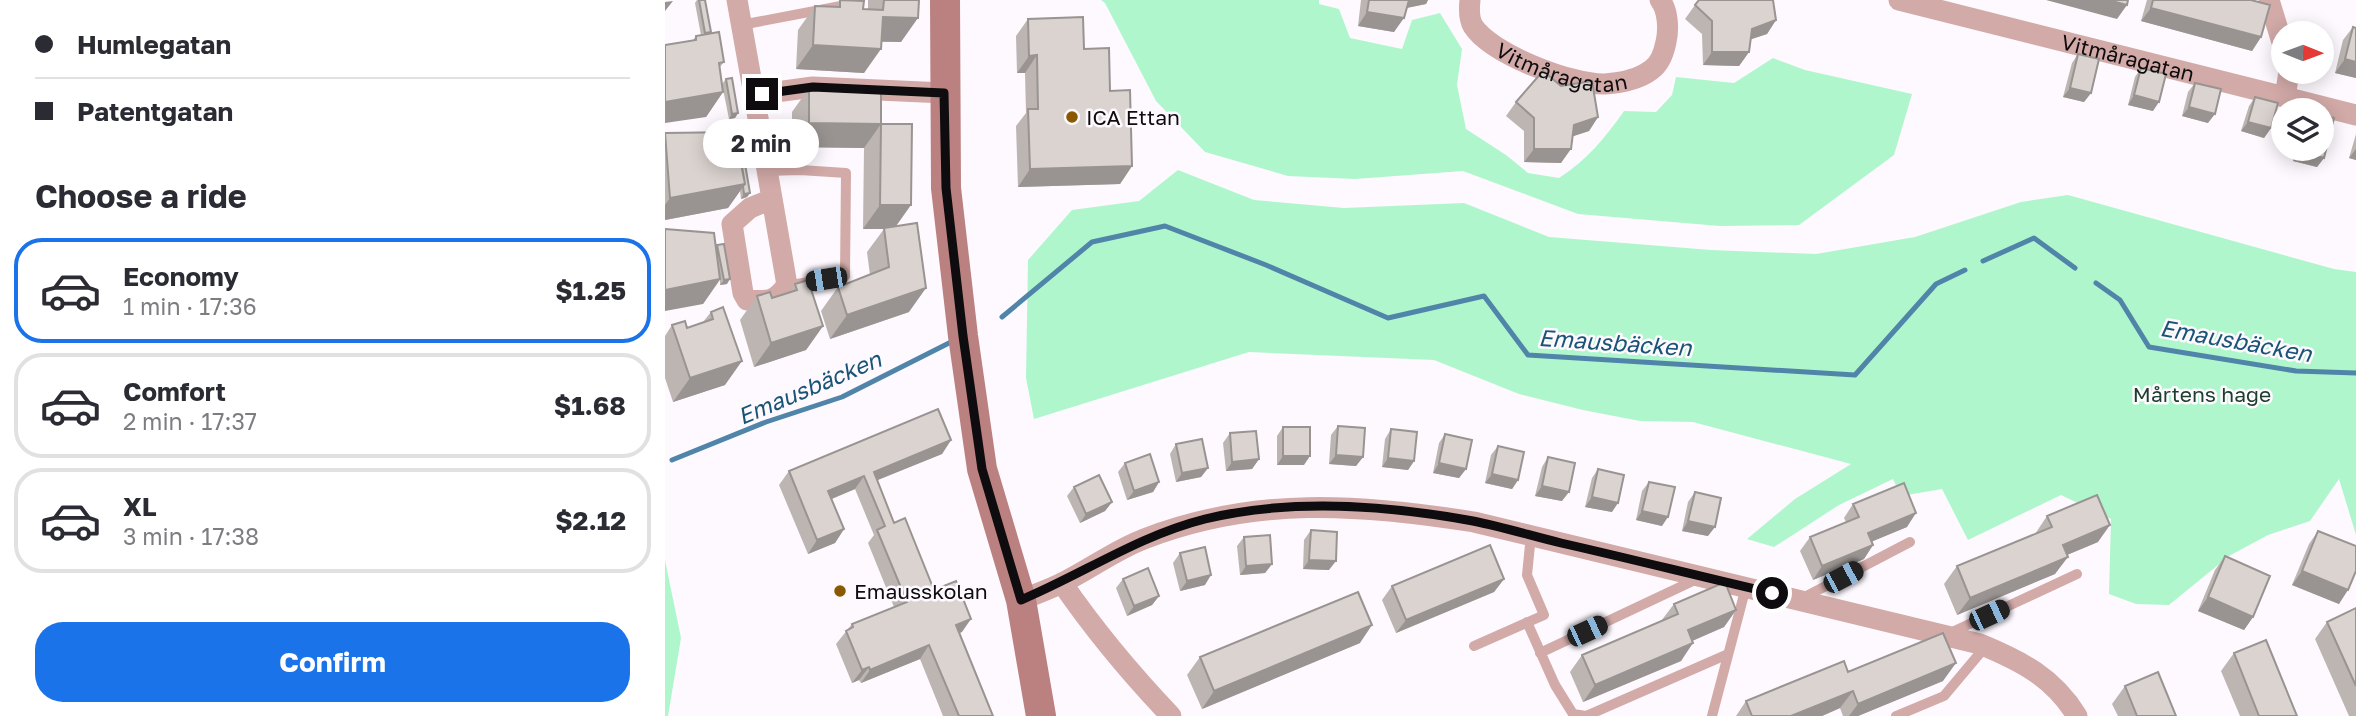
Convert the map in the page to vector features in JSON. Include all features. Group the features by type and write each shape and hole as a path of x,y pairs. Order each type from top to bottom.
{"street":[{"path":"945,0 946,188 963,336 982,469 1021,600 1041,716"},
{"name":"Vitmåragatan","path":"1470,0 1472,25 1486,40 1509,56 1557,74 1603,84 1631,80 1653,69 1658,63 1667,39 1667,21 1660,0"},
{"name":"Vitmåragatan","path":"1899,0 1931,3 2356,115"},
{"path":"2269,0 2275,21"},
{"path":"735,1 754,95 787,285 779,296 769,301 747,300 743,293 732,224 750,208 772,199"},
{"path":"2285,97 2287,84"},
{"path":"754,95 813,87 944,93"},
{"path":"1021,600 1062,583 1143,539 1202,520 1243,512 1333,506 1398,510 1475,522 1986,646 2028,666 2057,690 2077,716"},
{"path":"1062,583 1091,626 1171,716"}],"lane":[{"path":"741,25 846,5 847,0"},
{"path":"767,171 846,173 845,276 787,285"},
{"path":"1473,646 1544,615 1527,575 1531,535"},
{"path":"1799,600 1910,542"},
{"path":"1945,635 2077,574"},
{"path":"1540,653 1703,577"},
{"path":"1712,716 1746,587"},
{"path":"1527,622 1555,685 1573,714 1586,716 1727,654"},
{"path":"1896,716 1944,696 1986,646"}],"green space":[{"path":"1101,0 1319,0 1319,4 1339,9 1350,38 1402,49 1412,20 1440,13 1462,49 1457,85 1466,129 1528,173 1559,178 1595,148 1624,111 1656,112 1672,95 1676,77 1734,83 1773,58 1805,70 1912,94 1894,155 1799,225 1720,226 1578,214 1463,171 1355,179 1288,176 1205,152 1156,101"},
{"name":"Mårtens hage","path":"1178,170 1254,200 1344,208 1464,203 1549,237 1711,250 1816,254 1915,237 2021,202 2068,195 2334,269 2356,272 2356,535 2339,479 2310,521 2268,535 2229,556 2169,605 2136,604 2109,594 2111,519 2061,495 1968,540 1942,489 1901,496 1893,479 1839,505 1774,547 1747,539 1795,499 1851,464 1693,422 1640,421 1583,410 1519,394 1434,360 1249,352 1034,419 1026,378 1028,260 1072,210 1139,201"},
{"path":"665,560 681,638 668,716 665,716"}],"building":[{"path":"699,0 705,0 711,32 705,33"},
{"path":"840,0 864,1 863,9 883,10 884,0 919,0 918,18 883,17 881,49 813,45 815,6 840,7"},
{"path":"1369,0 1409,0 1404,18 1367,12"},
{"path":"1699,0 1773,0 1776,20 1752,29 1749,52 1712,52 1712,21 1695,5"},
{"path":"2108,0 2128,0 2127,5"},
{"path":"2153,0 2251,0 2270,5 2261,37 2151,8"},
{"name":"ICA Ettan","path":"1083,17 1084,49 1109,48 1110,91 1130,90 1132,166 1030,169 1028,109 1038,109 1037,55 1029,56 1028,19"},
{"path":"2353,27 2356,28 2356,62 2345,59"},
{"path":"719,32 724,62 719,63 723,92 665,102 665,45 696,40 696,36"},
{"path":"2078,54 2099,59 2091,93 2070,88"},
{"path":"2141,68 2166,74 2159,102 2134,95"},
{"path":"1543,71 1561,86 1592,81 1598,117 1574,125 1571,149 1534,149 1534,118 1516,102"},
{"path":"732,78 738,113 732,114 726,79"},
{"path":"2195,83 2221,89 2215,114 2189,107"},
{"path":"809,88 881,89 881,124 809,123"},
{"path":"2255,97 2271,101 2271,128 2248,122"},
{"path":"881,124 912,124 911,205 880,205"},
{"path":"736,132 745,184 670,198 665,133"},
{"path":"740,158 744,158 750,193 744,194"},
{"path":"917,223 926,288 847,315 838,287 889,267 884,228"},
{"path":"665,229 714,233 720,279 665,290"},
{"path":"724,244 730,279 724,280 717,245"},
{"path":"808,280 823,326 771,343 757,296 770,292 772,298 797,290 795,284"},
{"path":"723,307 742,361 690,378 672,325 685,321 687,328 713,319 711,312"},
{"path":"938,409 951,440 874,472 894,523 905,518 934,590 956,581 971,619 956,625 993,716 959,716 929,645 870,670 869,667 862,670 846,631 853,627 852,624 907,602 877,530 885,526 864,476 828,491 844,529 817,540 789,471"},
{"path":"1338,426 1365,428 1363,457 1336,455"},
{"path":"1283,427 1310,427 1310,456 1283,456"},
{"path":"1391,429 1417,432 1414,461 1388,458"},
{"path":"1256,431 1259,459 1232,462 1230,433"},
{"path":"1445,434 1472,440 1466,469 1439,463"},
{"path":"1202,439 1208,468 1182,473 1176,444"},
{"path":"1498,446 1524,452 1518,480 1492,474"},
{"path":"1150,454 1159,482 1134,491 1125,463"},
{"path":"1548,457 1575,463 1569,492 1542,486"},
{"path":"1598,469 1624,475 1618,503 1592,497"},
{"path":"1099,475 1112,502 1086,514 1074,487"},
{"path":"1649,482 1675,487 1668,517 1642,511"},
{"path":"1904,483 1916,513 1868,533 1873,545 1822,566 1810,537 1859,517 1853,504"},
{"path":"1695,492 1721,498 1715,527 1688,521"},
{"path":"2097,495 2110,525 2063,545 2068,557 1970,598 1957,566 2052,527 2047,516"},
{"path":"1311,530 1337,532 1336,561 1309,560"},
{"path":"2318,531 2356,546 2356,571 2348,590 2302,571"},
{"path":"1270,535 1272,564 1246,566 1244,537"},
{"path":"1490,545 1504,579 1406,620 1392,586"},
{"path":"1205,547 1211,575 1187,581 1180,553"},
{"path":"2225,556 2270,576 2253,617 2208,597"},
{"path":"1148,568 1159,596 1134,606 1123,579"},
{"path":"1725,582 1736,610 1688,630 1693,643 1595,685 1582,655 1678,614 1674,604"},
{"path":"1358,592 1372,625 1214,691 1200,657"},
{"path":"2356,608 2356,686 2327,622"},
{"path":"1943,633 1956,663 1858,704 1853,691 1791,716 1752,716 1746,701 1844,661 1848,672"},
{"path":"2266,640 2297,716 2259,716 2234,653"},
{"path":"2158,672 2176,716 2137,716 2125,686"}],"waterway":[{"name":"Emausbäcken","path":"1002,317 1092,242 1165,226 1266,265 1388,318 1484,296 1528,355 1855,375 1936,284 1965,270"},
{"name":"Emausbäcken","path":"1983,261 2034,238 2075,268"},
{"name":"Emausbäcken","path":"2096,283 2120,300 2149,347 2296,371 2356,373"},
{"name":"Emausbäcken","path":"672,460 766,422 842,397 953,341"}],"place":[{"name":"ICA Ettan","path":"1072,117"},
{"name":"Emausskolan","path":"840,591"}],"route":[{"path":"762,94 813,87 944,93 946,188 982,469 1021,600 1062,583 1143,539 1202,520 1233,513 1333,506 1398,510 1475,522 1772,593"}]}
